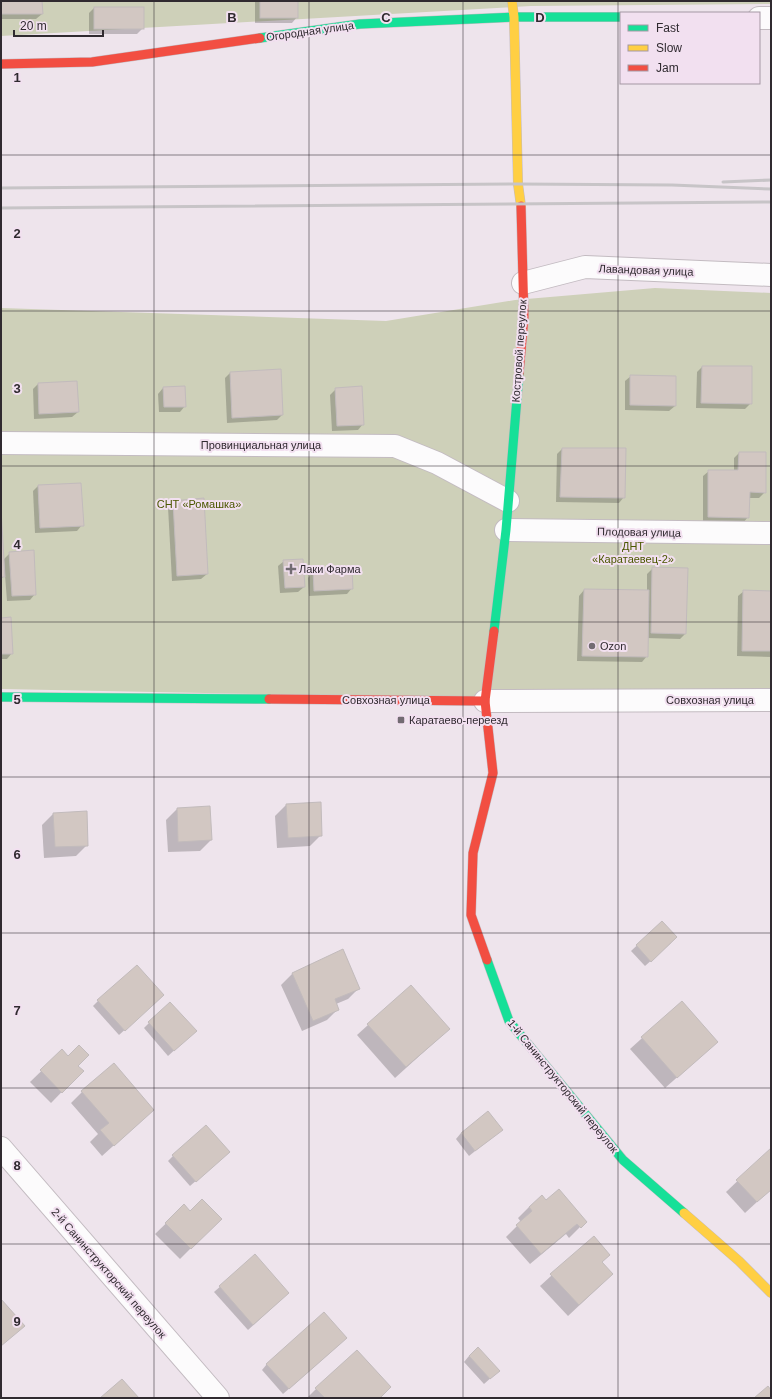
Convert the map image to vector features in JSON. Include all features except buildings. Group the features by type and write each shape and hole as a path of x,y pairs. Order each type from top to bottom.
{"street":[{"name":"Костровой переулок","path":"484,701 506,530 524,317 521,204 518,184 514,17 512,1"},
{"name":"Огородная улица","path":"1,64 92,62 360,24 514,17 620,17"},
{"path":"760,18 771,18"},
{"name":"Лавандовая улица","path":"523,283 585,267 771,275"},
{"name":"Провинциальная улица","path":"1,443 395,446 437,463 508,501"},
{"name":"Плодовая улица","path":"506,530 771,533"},
{"name":"Совхозная улица","path":"1,697 484,701 771,700"},
{"name":"1-й Санинструкторский переулок","path":"484,701 493,773 473,853 471,914 509,1021 623,1160 739,1261 771,1293"},
{"name":"2-й Санинструкторский переулок","path":"1,1148 218,1398"}],"green space":[{"path":"1,1 771,1 771,4 531,6 1,36"},
{"name":"СНТ «Ромашка»","path":"655,288 771,293 771,689 453,698 1,689 1,308 386,321 515,300"}],"railway":[{"path":"723,182 771,180"},
{"path":"1,188 518,184 672,185 771,189"},
{"path":"1,208 771,202"}],"traffic: fast":[{"path":"260,38 360,24 514,17 620,17"},
{"path":"494,631 506,530 519,374"},
{"path":"1,697 269,699"},
{"path":"487,960 509,1021 623,1160 684,1213"}],"traffic: slow":[{"path":"512,1 514,17 518,184 521,206"},
{"path":"684,1213 739,1261 771,1293"}],"traffic: jam":[{"path":"1,64 92,62 260,38"},
{"path":"519,374 524,317 521,206"},
{"path":"487,960 471,915 473,853 493,773 485,701 494,631"},
{"path":"269,699 485,701"}],"place":[{"name":"Лаки Фарма","path":"291,569"},
{"name":"Ozon","path":"592,646"},
{"name":"Каратаево-переезд","path":"401,720"}],"park label":[{"name":"ДНТ «Каратаевец-2»","path":"633,552"}]}
